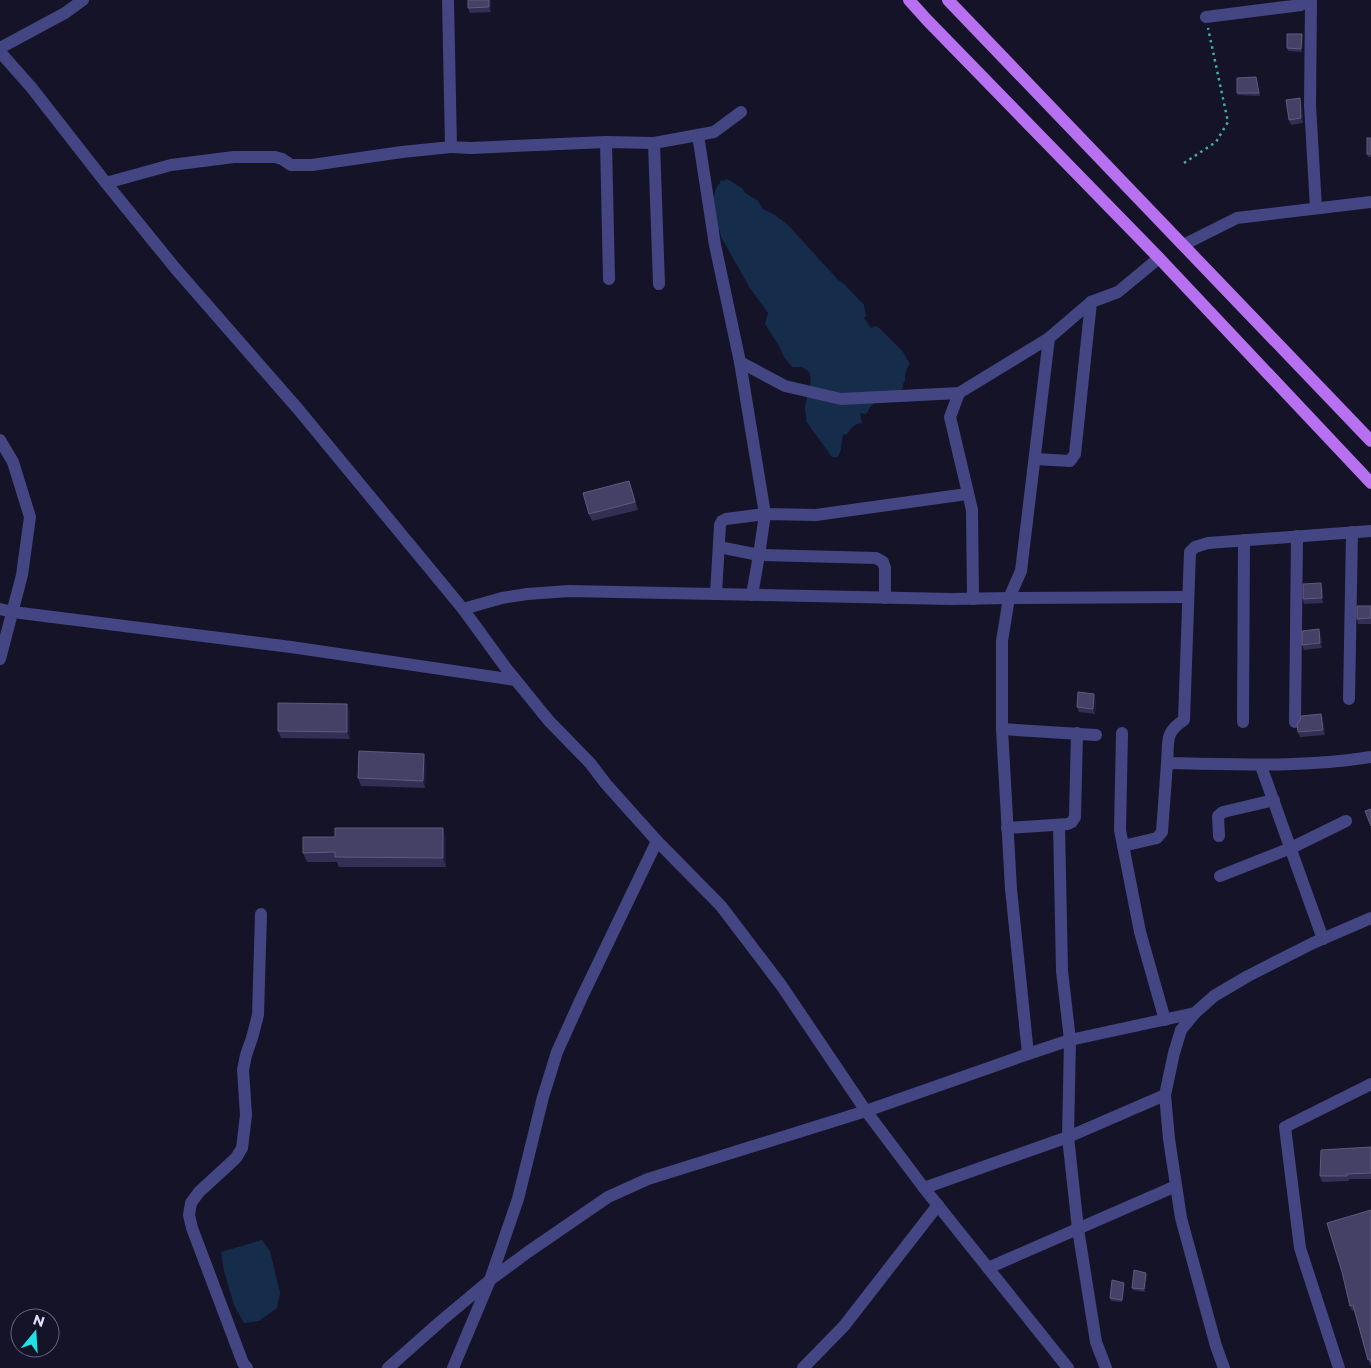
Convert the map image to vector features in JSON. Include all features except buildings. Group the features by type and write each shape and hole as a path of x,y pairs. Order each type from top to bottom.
{"main road":[{"path":"909,0 1159,258 1371,483"},
{"path":"948,0 1371,441"}],"street":[{"path":"82,0 66,13 0,50 175,268 304,416 463,609 515,680 549,721 590,763 657,842 721,906 781,985 866,1111 924,1188 1068,1368"},
{"path":"448,0 451,148"},
{"path":"1311,0 1310,105 1316,208"},
{"path":"1206,17 1262,5 1302,6 1311,0"},
{"path":"106,183 171,165 234,157 275,157 291,165 312,165 402,152 451,148 606,142 654,143 714,132 741,112"},
{"path":"698,135 715,245 740,362 765,514 752,595"},
{"path":"606,142 609,279"},
{"path":"654,143 659,284"},
{"path":"1183,245 1237,218 1371,202"},
{"path":"740,362 786,386 841,399 959,393 1049,338 1091,302 1118,292 1159,258"},
{"path":"1035,458 1070,461 1075,454 1091,302"},
{"path":"1028,1054 1010,888 1002,729 1002,641 1009,598 1021,571 1049,338"},
{"path":"959,393 950,417 972,510 973,599"},
{"path":"0,440 13,462 30,517 22,575 6,610 0,659"},
{"path":"716,594 720,525 726,519 765,514 816,515 967,494"},
{"path":"1124,846 1157,838 1162,832 1169,732 1175,725 1184,720 1190,552 1195,547 1208,543 1371,531"},
{"path":"1349,699 1352,532"},
{"path":"1295,722 1297,536"},
{"path":"1244,540 1244,722"},
{"path":"718,547 759,555 876,558 883,562 885,568 885,598"},
{"path":"463,609 502,598 569,591 973,599 1188,597"},
{"path":"6,610 291,647 515,680"},
{"path":"1002,729 1096,735"},
{"path":"1007,828 1059,825 1072,822 1075,817 1076,733"},
{"path":"1122,733 1120,830 1140,932 1165,1020"},
{"path":"1167,763 1261,766 1371,757"},
{"path":"1261,766 1323,939"},
{"path":"1219,836 1218,816 1223,812 1274,800"},
{"path":"1220,876 1291,848 1346,820"},
{"path":"1059,825 1062,971 1070,1040 1068,1137 1078,1229 1096,1342 1106,1368"},
{"path":"453,1368 490,1280 518,1199 543,1097 557,1052 657,842"},
{"path":"247,1368 243,1363 192,1228 189,1215 191,1203 199,1192 236,1158 242,1148 246,1115 244,1070 246,1055 258,1015 261,914"},
{"path":"1224,1368 1216,1346 1181,1218 1169,1139 1165,1095 1174,1052 1181,1030 1194,1012 1214,996 1248,976 1371,918"},
{"path":"388,1368 490,1280 528,1252 608,1197 648,1179 866,1111 1070,1040 1194,1012"},
{"path":"1339,1368 1300,1248 1285,1127 1371,1084"},
{"path":"924,1188 1068,1137 1165,1095"},
{"path":"988,1268 1176,1186"},
{"path":"803,1368 844,1326 938,1205"}],"path":[{"path":"1184,163 1216,142 1228,122 1206,17"}],"water":[{"path":"726,179 742,188 745,193 757,200 763,209 788,225 838,280 864,305 866,316 864,318 871,328 876,326 879,328 903,352 910,364 907,368 903,388 900,391 877,401 866,414 860,413 862,423 855,425 847,434 843,435 838,457 832,457 806,421 805,405 809,391 809,372 802,367 792,367 784,357 765,324 768,313 750,288 716,225 712,201 721,180 724,181"},
{"path":"262,1240 270,1251 280,1293 277,1308 259,1321 244,1323 234,1305 224,1271 221,1252"}]}
